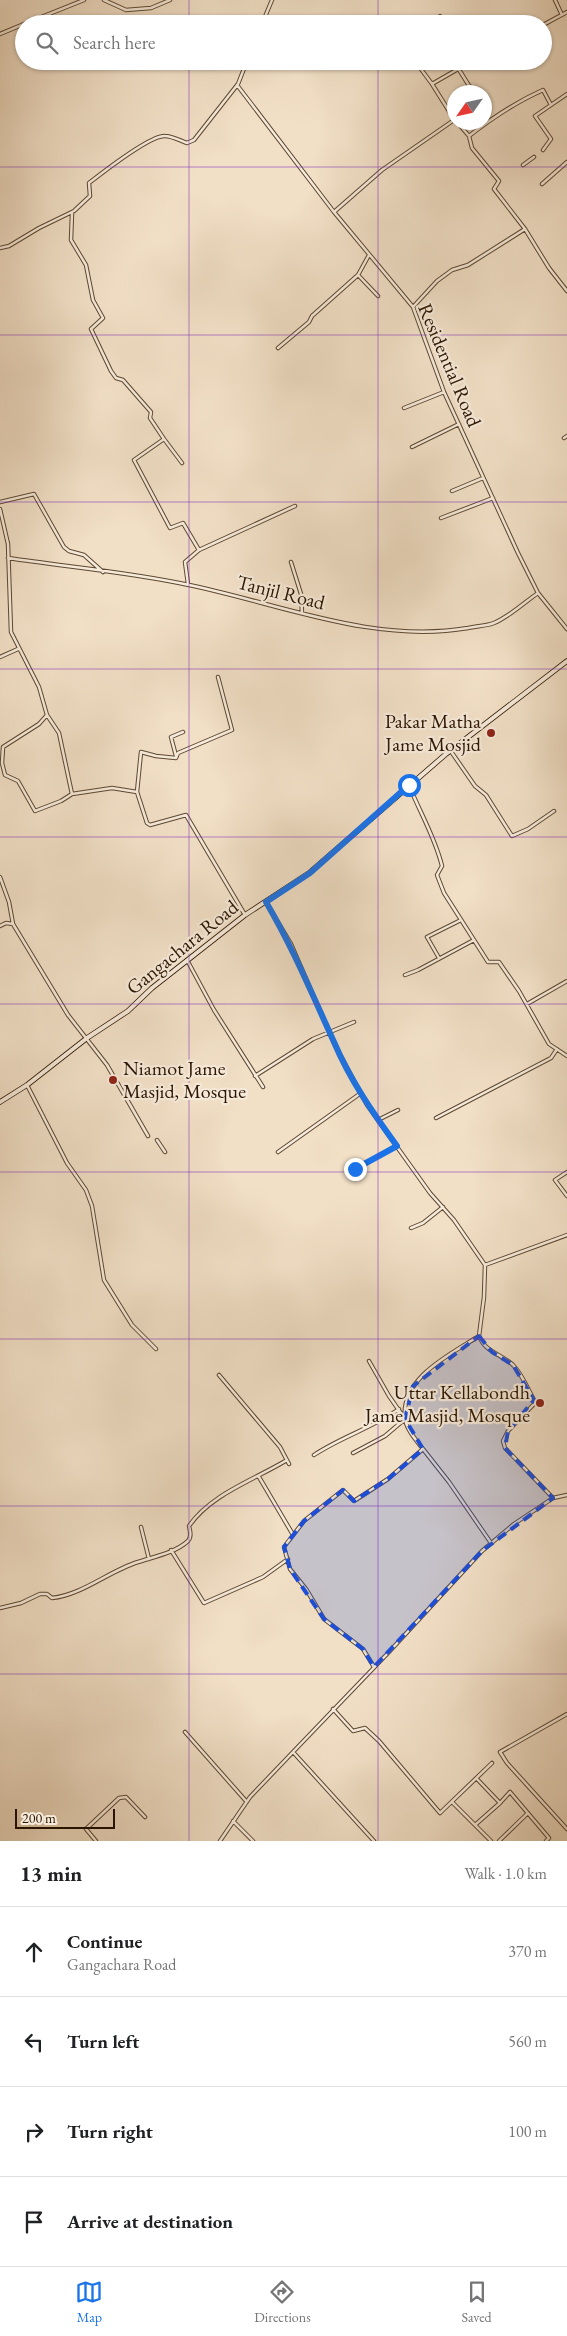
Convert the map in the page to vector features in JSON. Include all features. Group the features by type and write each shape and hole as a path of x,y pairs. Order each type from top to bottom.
{"main road":[{"name":"Gangachara Road","path":"0,1102 28,1085 87,1038 128,1010 244,915 310,873 450,750 567,661"}],"street":[{"path":"46,15 84,0"},
{"path":"104,0 126,10 151,8 170,0"},
{"path":"266,15 272,0"},
{"path":"555,0 562,15"},
{"path":"552,20 567,12"},
{"path":"0,34 15,28"},
{"path":"0,248 9,246 39,228 72,213 90,196 89,183 114,163 152,140 165,136 187,143 194,140 237,85 243,70"},
{"path":"422,70 447,109"},
{"path":"432,84 455,70"},
{"path":"459,70 469,85"},
{"name":"Residential Road","path":"237,85 334,212 412,307 444,392 538,593 567,629"},
{"path":"469,136 494,117 543,90 551,105"},
{"path":"543,150 551,139 535,116 567,94"},
{"path":"334,212 382,170 447,125"},
{"path":"464,130 469,136 472,148 499,180 494,189 525,229 549,268 567,290"},
{"path":"523,165 534,157"},
{"path":"542,184 567,162"},
{"path":"72,213 71,240 86,265 93,300 103,318 91,329 110,371 116,378 123,380 150,412 150,418 182,463"},
{"path":"412,307 437,281 452,270 468,265 525,229"},
{"path":"278,348 309,322 312,316 358,275 369,255"},
{"path":"358,275 378,296"},
{"path":"404,408 444,392"},
{"path":"412,447 459,424"},
{"path":"164,439 134,460 170,528 183,523 199,550"},
{"path":"452,491 484,478"},
{"path":"0,502 34,494 64,547 69,551 84,555 103,572"},
{"path":"441,518 493,498"},
{"path":"188,584 185,562 199,550 295,506"},
{"path":"0,508 8,558 12,632 18,649 39,687 46,715 59,733 72,794"},
{"name":"Tanjil Road","path":"8,558 188,584 341,621 350,625 409,631 448,631 494,623 538,593"},
{"path":"291,562 301,594 302,613"},
{"path":"0,657 18,649"},
{"path":"177,757 178,753 232,730 218,677"},
{"path":"46,715 39,724 3,747 2,763 5,775 18,781 35,811 61,801 72,794 112,788 136,792"},
{"path":"177,757 171,737 183,732"},
{"path":"450,750 475,786 486,795 512,836 528,829 554,811"},
{"path":"177,757 156,756 141,752 136,792 147,823 150,825 184,815 189,817 244,915"},
{"path":"409,785 421,815 437,844 442,866 437,875 444,893 489,963 495,960 499,962 527,1004 549,1044 567,1056"},
{"path":"0,877 9,902 12,924 68,1015 107,1065 148,1136"},
{"path":"266,902 291,944 330,1032 360,1093 485,1265 484,1297 479,1336 481,1342 512,1365 534,1400 534,1403 508,1431 503,1441 505,1448 553,1498"},
{"path":"439,958 427,937 460,920"},
{"path":"0,926 6,922 12,924"},
{"path":"406,975 474,940"},
{"path":"187,960 214,1010 263,1086"},
{"path":"527,1004 567,981"},
{"path":"256,1076 307,1042 354,1022"},
{"path":"436,1118 551,1058 557,1049"},
{"path":"28,1085 63,1155 86,1190 92,1206 104,1280 132,1324 156,1349"},
{"path":"278,1152 360,1093"},
{"path":"378,1120 398,1110"},
{"path":"157,1140 164,1152"},
{"path":"355,1169 397,1146"},
{"path":"567,1172 555,1180 567,1196"},
{"path":"411,1228 423,1223 443,1207"},
{"path":"485,1265 567,1235"},
{"path":"479,1336 429,1371 413,1386 405,1419 412,1435 449,1482 491,1543"},
{"path":"353,1453 385,1436 405,1419 369,1361"},
{"path":"219,1375 280,1447 289,1464"},
{"path":"314,1455 326,1447 379,1423 399,1409"},
{"path":"374,1667 363,1650 324,1619 306,1588 290,1569 284,1547 292,1534 304,1521 343,1490 354,1501 388,1479 423,1449"},
{"path":"0,1608 21,1603 40,1594 47,1594 52,1598 63,1597 105,1575 149,1559 188,1541 191,1536 189,1526 211,1503 287,1460"},
{"path":"259,1477 292,1534"},
{"path":"220,1841 246,1802 491,1543 514,1524 553,1498 567,1495"},
{"path":"141,1527 149,1559"},
{"path":"170,1550 204,1603 263,1576 288,1559"},
{"path":"333,1709 353,1731 365,1728 380,1741 440,1813 492,1763"},
{"path":"567,1714 500,1752 567,1829"},
{"path":"185,1732 246,1802"},
{"path":"293,1752 374,1841"},
{"path":"477,1779 500,1803"},
{"path":"475,1824 510,1792 549,1838 546,1841"},
{"path":"96,1841 86,1829 119,1798 126,1798 145,1817"},
{"path":"452,1802 491,1841"},
{"path":"499,1841 528,1813"},
{"path":"233,1821 253,1841"}],"highlighted area":[{"path":"479,1336 492,1352 513,1365 534,1400 508,1431 505,1448 553,1498 482,1551 374,1667 363,1649 324,1619 290,1569 284,1547 304,1521 343,1490 354,1501 388,1479 423,1449 405,1419 413,1386"}],"place":[{"name":"Pakar Matha Jame Mosjid","path":"491,733"},
{"name":"Niamot Jame Masjid, Mosque","path":"113,1080"},
{"name":"Uttar Kellabondh Jame Masjid, Mosque","path":"540,1403"}],"route":[{"path":"355,1169 397,1146 367,1105 352,1078 334,1043 291,944 266,902 310,873 409,785"}]}
